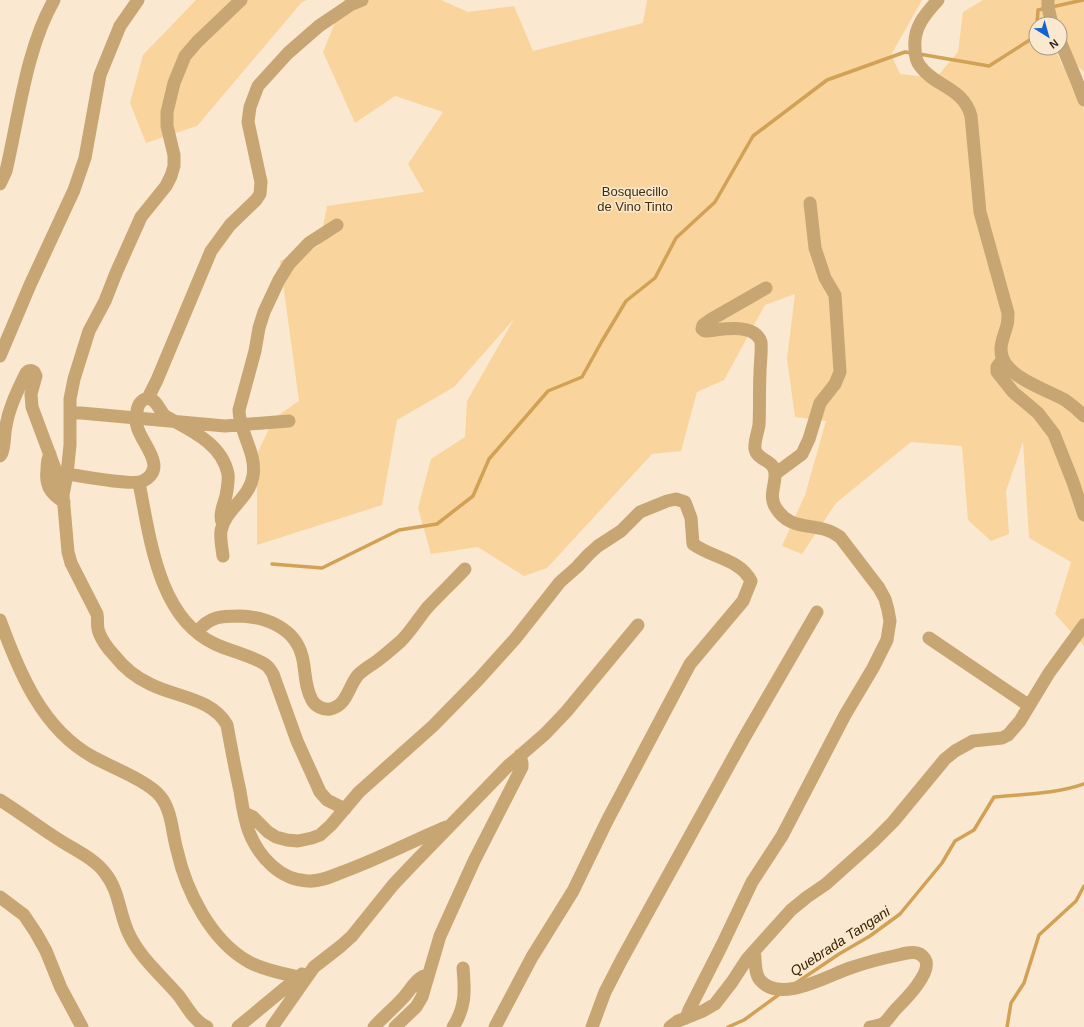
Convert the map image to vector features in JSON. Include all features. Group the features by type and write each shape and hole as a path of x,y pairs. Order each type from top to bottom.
{"street":[{"path":"0,184 6,171 28,67 46,15 54,0"},
{"path":"0,356 30,285 74,190 84,158 100,75 120,26 138,0"},
{"path":"241,0 197,42 185,56 174,83 167,112 167,126 174,154 174,166 171,176 166,186 141,217 105,301 89,331 74,379 70,399 70,445 64,488 68,552 71,563 97,614 99,622 98,628 109,650 121,665 151,685 212,708 224,720 249,831 256,848 265,859 286,875 309,882 324,879 354,868 440,829 449,827"},
{"path":"67,474 105,480 139,483 149,478 152,474 154,468 152,459 136,425 138,406 143,400 148,398 165,362 211,251 230,225 256,200 260,194 261,182 248,122 250,107 258,86 288,53 319,26 350,5 362,0"},
{"path":"938,0 920,23 914,41 916,57 923,69 958,94 969,109 971,116 980,212 993,262 1007,304 1007,325 1001,350 1003,360 1010,369 1020,377 1065,400 1084,416"},
{"path":"1048,0 1050,16"},
{"path":"1068,49 1084,75"},
{"path":"1066,56 1084,100"},
{"path":"775,474 802,454 809,439 820,403 835,384 840,372 835,295 825,278 816,248 810,203"},
{"path":"223,556 221,536 223,523 250,488 253,477 253,466 241,425 239,410 259,328 271,297 289,264 298,253 318,236 337,225"},
{"path":"686,1018 752,882 782,836 845,715 873,668 883,648 889,630 890,621 888,610 879,588 840,537 834,532 824,528 801,526 790,522 781,515 775,507 772,494 775,474 772,464 758,456 755,450 759,426 761,360 760,342 758,336 753,332 741,329 706,331 702,329 702,327 710,320 766,288"},
{"path":"1003,360 997,367 997,372 1013,392 1038,413 1054,434 1084,515"},
{"path":"0,456 9,411 26,373 30,370 34,372 36,376 31,394 32,407 60,482 64,488"},
{"path":"148,398 154,401 165,416 199,434 211,444 223,461 228,475 228,485 221,516 223,523"},
{"path":"70,412 226,426 289,421"},
{"path":"50,454 46,472 46,482 53,495 64,502"},
{"path":"139,483 155,561 172,604 197,632 214,644 258,661 269,668 273,674 297,741 320,792 328,800 345,809"},
{"path":"244,813 252,817 268,832 276,837 287,840 298,840 320,835 331,826 360,792 433,726 478,680 515,639 560,582 594,550 621,531 640,512 676,499 685,502 691,518 693,544 700,550 738,565 748,574 751,581 743,601 690,664 607,821 573,890 532,957 495,1027"},
{"path":"197,632 210,621 223,616 261,618 285,629 293,637 300,648 305,680 312,700 322,708 332,708 341,704 358,676 400,642 416,625 427,609 465,569"},
{"path":"592,1027 605,992 622,959 744,738 817,612"},
{"path":"0,620 25,683 62,735 92,757 154,789 163,799 169,813 177,853 188,887 204,916 222,940 238,955 256,965 275,972 298,977"},
{"path":"238,1027 298,977 314,967 352,936 393,885 520,755 545,734 566,712 638,625"},
{"path":"670,1027 715,1004 747,959 791,910 826,884 874,841 893,822 945,759 955,751 973,741 1002,738 1008,735 1020,721 1028,705 1049,673 1084,625"},
{"path":"928,638 1028,705"},
{"path":"395,1027 416,1007 422,997 440,936 474,861 522,767 520,755"},
{"path":"0,800 100,866 113,883 117,893 123,921 136,947 179,997 189,1011 207,1027"},
{"path":"0,897 24,915 36,933 46,951 61,988 82,1027"},
{"path":"754,951 756,973 759,979 768,988 777,990 786,990 811,984 833,974 873,960 914,952 919,954 926,960 925,972 911,993 879,1026"},
{"path":"272,1027 314,967"},
{"path":"453,1027 460,1017 463,1003 463,968"},
{"path":"374,1027 403,998 416,982 425,975 428,975"}],"green space":[{"path":"196,0 307,0 302,2 197,126 146,143 130,103 143,55"},
{"name":"Bosquecillo de Vino Tinto","path":"344,0 441,0 468,12 514,6 533,51 643,23 647,0 922,0 891,55 900,74 936,78 958,52 963,12 983,0 1084,0 1084,72 1067,56 1068,16 1028,16 1028,56 1058,56 1082,102 1084,110 1084,646 1055,614 1071,562 1029,538 1023,442 1006,491 1009,534 991,541 968,520 962,446 911,442 836,503 802,554 782,546 805,495 826,421 795,417 787,359 795,294 765,305 724,380 697,392 681,451 652,454 547,568 524,576 478,547 431,554 418,508 431,459 465,437 467,401 514,319 454,387 397,420 382,505 257,545 257,454 274,418 299,401 280,261 319,246 327,206 424,192 408,164 443,112 395,96 355,123 323,52"}],"waterway":[{"path":"1038,16 1038,10 1083,0"},
{"path":"919,54 989,66 1028,41"},
{"path":"272,564 322,568 399,530 437,524 473,496 489,459 548,391 582,377 626,301 655,278 676,238 715,202 753,136 827,80 905,52 912,53"},
{"name":"Quebrada Tangani","path":"796,983 839,954 870,936 900,914 942,863 955,841 974,830 994,797 1051,792 1084,784"},
{"path":"1007,1027 1011,1003 1024,983 1039,935 1076,901 1084,886"},
{"name":"Quebrada Tangani","path":"728,1027 744,1020 781,993"}]}
